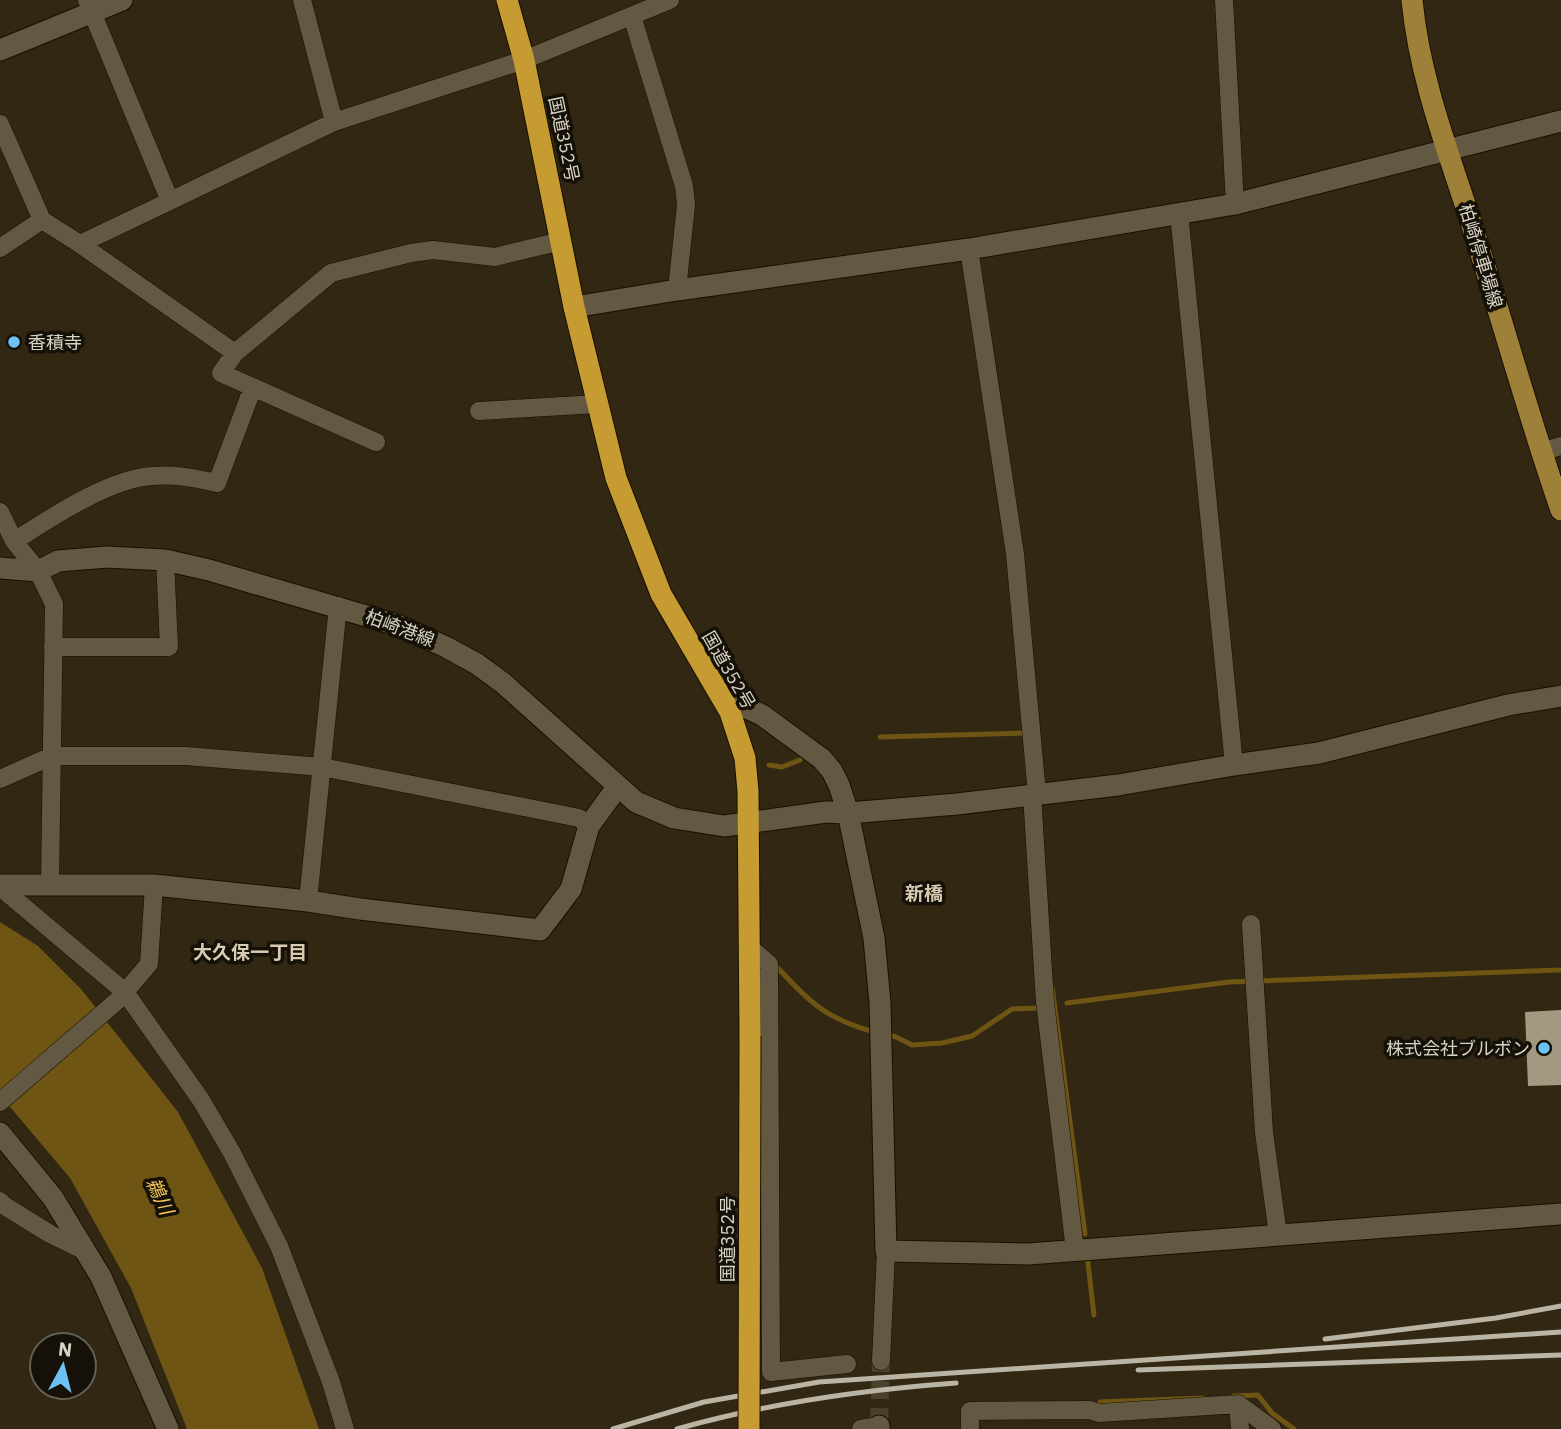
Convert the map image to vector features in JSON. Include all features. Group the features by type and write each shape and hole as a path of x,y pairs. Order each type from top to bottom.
{"highway":[{"name":"国道352号","path":"507,0 524,60 574,307 616,478 661,594 724,701 745,758 750,947 748,1429"}],"main road":[{"name":"柏崎停車場線","path":"1412,0 1422,66 1433,108 1551,449 1561,510"}],"street":[{"path":"0,50 89,7 122,0"},
{"path":"302,0 334,122"},
{"path":"80,244 334,122 524,60 670,0"},
{"path":"1224,0 1235,204"},
{"path":"89,7 170,201"},
{"path":"632,16 678,159 684,186 686,205 677,290"},
{"path":"574,307 969,249 1235,204 1561,121"},
{"path":"0,124 42,220 235,353"},
{"path":"1180,213 1234,765"},
{"path":"0,248 42,220"},
{"path":"376,442 221,373 235,353 331,273 411,253 433,250 495,257 561,241"},
{"path":"969,249 1016,554 1034,794 1045,1002 1075,1250"},
{"path":"14,541 68,507 121,484 150,476 190,476 217,483 253,387"},
{"path":"479,411 597,404"},
{"path":"0,512 14,541 38,570 54,604 50,885"},
{"name":"柏崎港線","path":"0,568 38,570 58,561 107,557 165,560 338,606 422,634 477,664 503,683 636,802 674,818 724,826 826,812 848,813 957,804 1118,785 1319,754 1508,705 1561,696"},
{"path":"53,647 169,648 165,560"},
{"path":"308,901 338,606"},
{"path":"724,701 732,701 762,715 822,759 839,785 848,813 874,938 880,1003 886,1251 881,1361"},
{"path":"0,779 52,756 186,757 322,767 579,818 589,826"},
{"path":"0,886 154,885 540,930 571,889 589,826 618,786"},
{"path":"0,1102 122,996 149,964 154,885"},
{"path":"0,886 122,996 201,1100 232,1153 279,1246 331,1382 345,1429"},
{"path":"1251,924 1264,1132 1278,1235"},
{"path":"750,947 769,964 771,1372 847,1364"},
{"path":"0,1133 53,1198 102,1277 167,1429"},
{"path":"0,1200 5,1206 50,1234 85,1251"},
{"path":"886,1251 1028,1254 1561,1214"},
{"path":"1238,1404 1240,1429"},
{"path":"970,1429 970,1411 1090,1410 1099,1413 1238,1404 1272,1429"}],"water":[{"name":"鵜川","path":"0,922 38,946 81,989 178,1112 262,1268 319,1429 187,1429 131,1288 70,1178 0,1095"}],"building":[{"name":"株式会社ブルボン","path":"1561,1010 1561,1085 1528,1086 1525,1012"}],"waterway":[{"path":"880,737 1029,733"},
{"path":"769,765 782,767 800,760"},
{"path":"778,968 821,1009 845,1022 875,1032"},
{"path":"1067,1003 1229,982 1561,970"},
{"path":"1052,987 1085,1234"},
{"path":"885,1034 912,1045 942,1043 972,1036 1012,1009 1038,1008"},
{"path":"1087,1255 1094,1315"},
{"path":"1234,1396 1258,1395 1272,1413 1294,1429"},
{"path":"1100,1402 1203,1398"}],"tunnel":[{"path":"879,1426 881,1361"}],"railway":[{"path":"1325,1339 1496,1318 1561,1306"},
{"path":"613,1429 704,1402 819,1382 1561,1332"},
{"path":"1138,1370 1561,1355"},
{"path":"677,1429 815,1399 956,1383"}],"place":[{"name":"香積寺","path":"14,342"},
{"name":"株式会社ブルボン","path":"1544,1048"}],"district":[{"name":"新橋","path":"924,893"},
{"name":"大久保一丁目","path":"250,952"}]}
